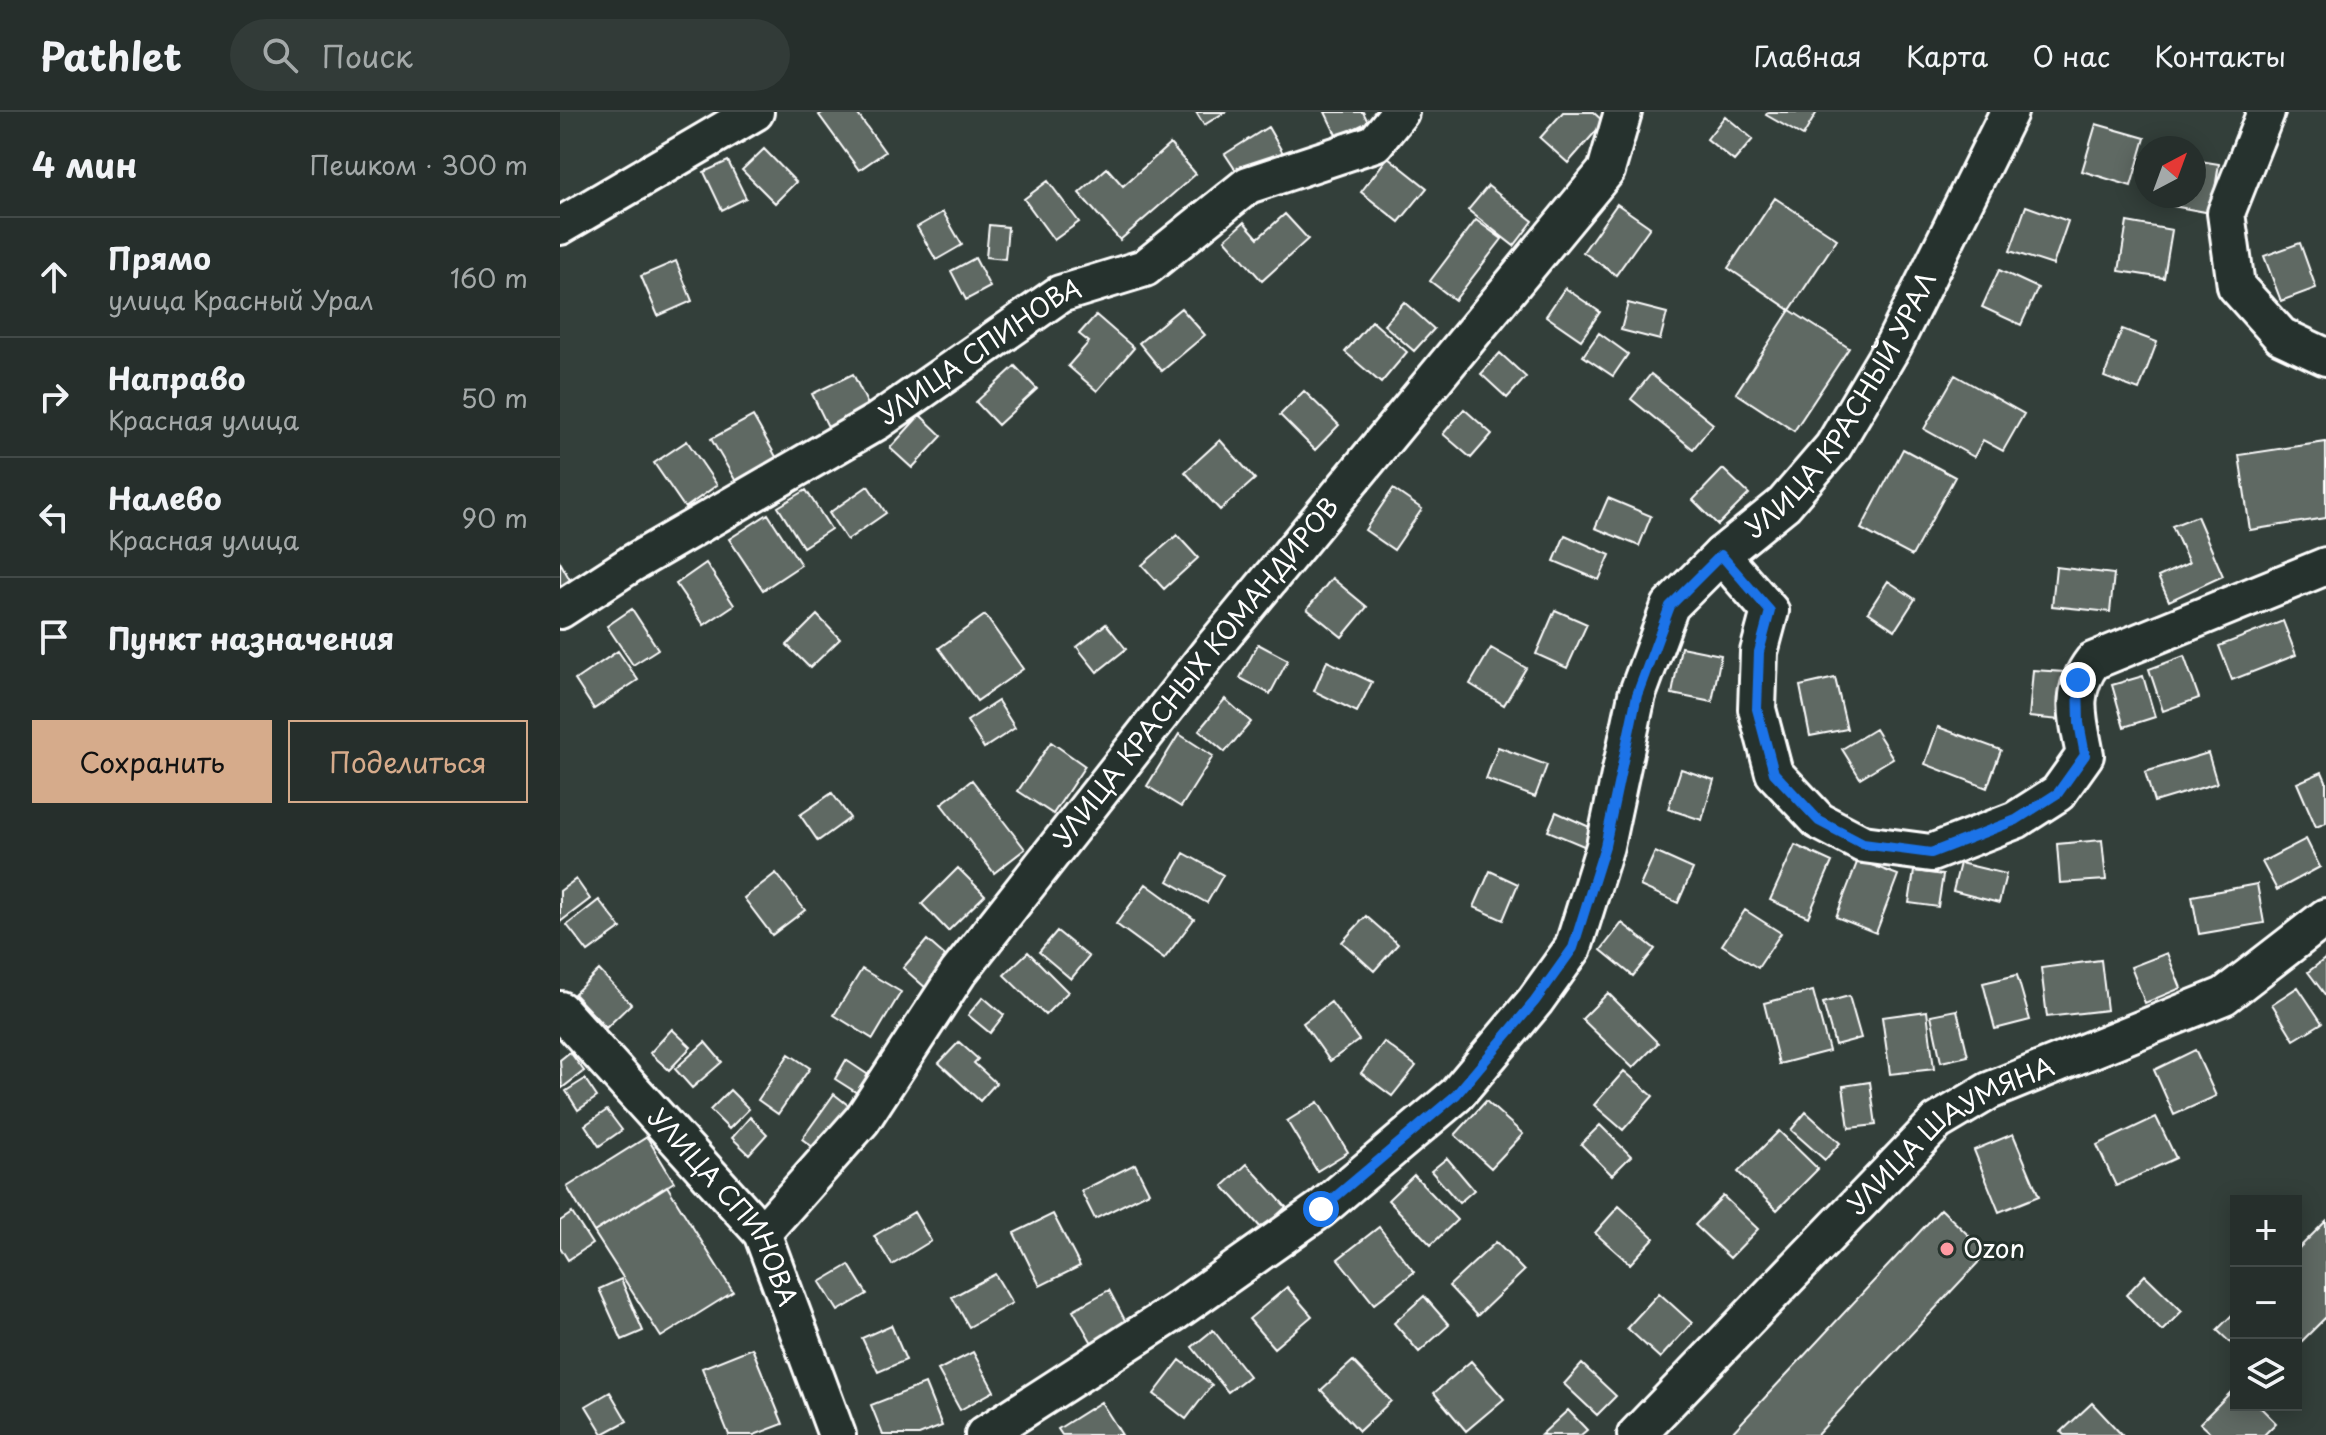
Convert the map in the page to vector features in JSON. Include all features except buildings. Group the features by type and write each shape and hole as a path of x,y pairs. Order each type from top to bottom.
{"street":[{"path":"560,226 755,112"},
{"name":"УЛИЦА СПИНОВА","path":"560,610 631,564 878,421 1060,294 1145,268 1248,185 1375,143 1400,112"},
{"name":"УЛИЦА КРАСНЫХ КОМАНДИРОВ","path":"762,1233 862,1120 958,973 1212,649 1606,171 1623,112"},
{"name":"УЛИЦА КРАСНЫЙ УРАЛ","path":"984,1435 1175,1312 1321,1209 1456,1095 1525,1013 1573,948 1605,846 1637,695 1670,606 1721,555 1784,504 1833,447 1894,344 2009,112"},
{"path":"2266,112 2226,213 2236,286 2281,336 2326,357"},
{"path":"1721,555 1770,611 1759,652 1757,709 1774,773 1819,821 1863,844 1931,853 2016,820 2058,793 2085,755 2079,723 2078,680 2093,661 2326,566"},
{"name":"УЛИЦА ШАУМЯНА","path":"1636,1435 1937,1122 1989,1091 2224,996 2326,917"},
{"name":"УЛИЦА СПИНОВА","path":"560,1010 762,1233 837,1435"}],"place":[{"name":"Ozon","path":"1947,1249"}],"route":[{"path":"1321,1209 1456,1095 1535,1001 1573,948 1605,846 1637,695 1670,606 1721,555 1770,611 1759,652 1757,709 1774,773 1819,821 1863,844 1931,853 2016,820 2058,793 2085,755 2079,723 2078,680"}]}
